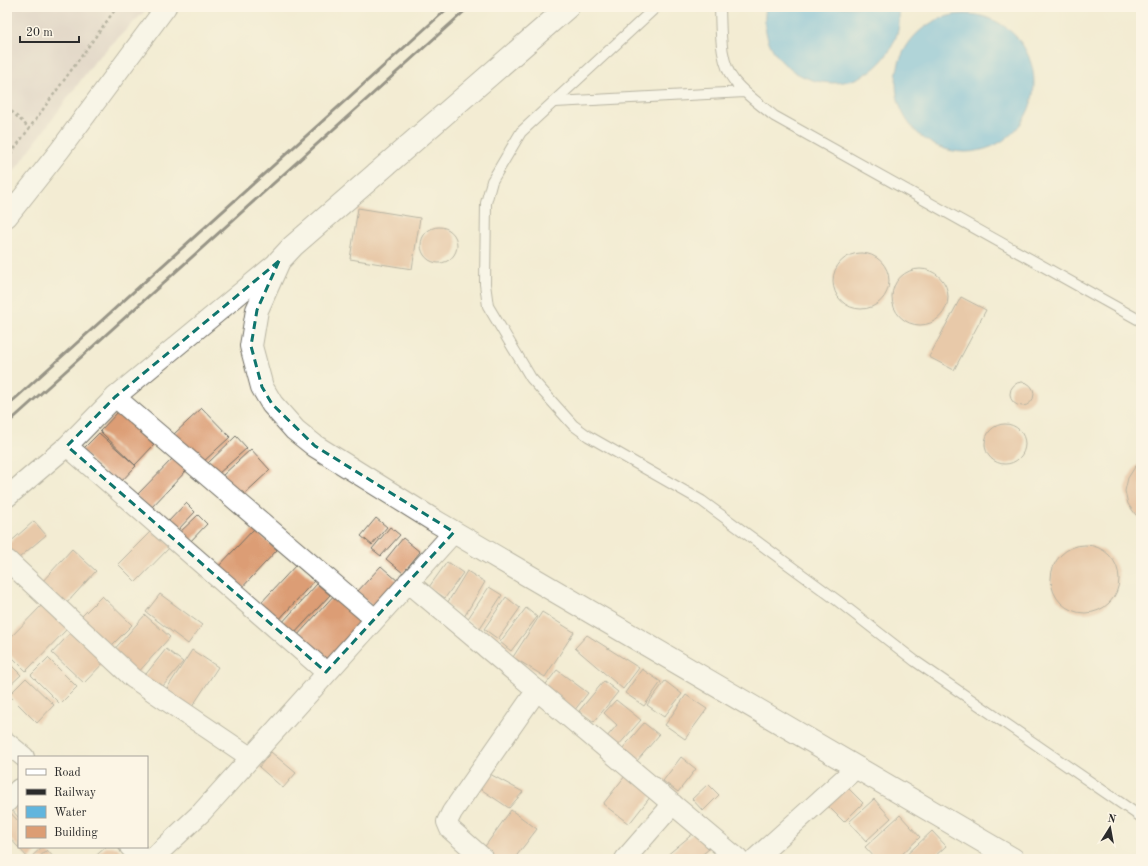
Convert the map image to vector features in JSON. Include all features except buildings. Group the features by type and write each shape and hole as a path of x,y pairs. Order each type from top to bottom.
{"street":[{"path":"7,217 60,150 166,7"},
{"path":"7,496 66,446 115,397 279,261 293,246 568,7"},
{"path":"279,261 257,310 251,346 262,387 272,404 295,430 315,446 454,532 1010,858"},
{"path":"115,397 375,619"},
{"path":"66,446 326,672"},
{"path":"152,859 202,812 326,672 454,532"},
{"path":"7,560 134,678 250,757"},
{"path":"408,582 738,859"},
{"path":"484,859 450,829 447,822 452,812 537,690"},
{"path":"7,743 23,756"},
{"path":"755,859 857,767"},
{"path":"7,802 18,790"},
{"path":"625,859 673,804"},
{"path":"131,848 145,859"}],"lane":[{"path":"656,7 555,102 529,124 515,141 492,181 486,203 485,284 488,306 531,378 573,425 588,436 702,501 838,600 915,661 1141,817"},
{"path":"720,7 724,58 734,81 744,92 786,124 1141,322"},
{"path":"555,102 744,92"}],"path":[{"path":"7,159 116,7"},
{"path":"7,107 29,128"}],"highlighted area":[{"path":"279,261 257,310 251,346 262,387 272,404 315,446 454,532 326,672 67,446 115,397"}],"shaded area":[{"path":"7,7 149,7 95,61 7,181"}],"water":[{"path":"766,7 898,7 899,25 896,37 888,53 870,71 850,81 828,83 807,78 788,67 774,51 766,31"},
{"path":"958,14 972,14 991,19 1014,34 1029,57 1033,70 1033,96 1029,109 1014,132 991,147 972,152 958,152 939,147 916,132 901,109 896,90 896,76 901,57 916,34 939,19"}],"railway":[{"path":"7,406 449,7"},
{"path":"7,424 469,7"}]}
